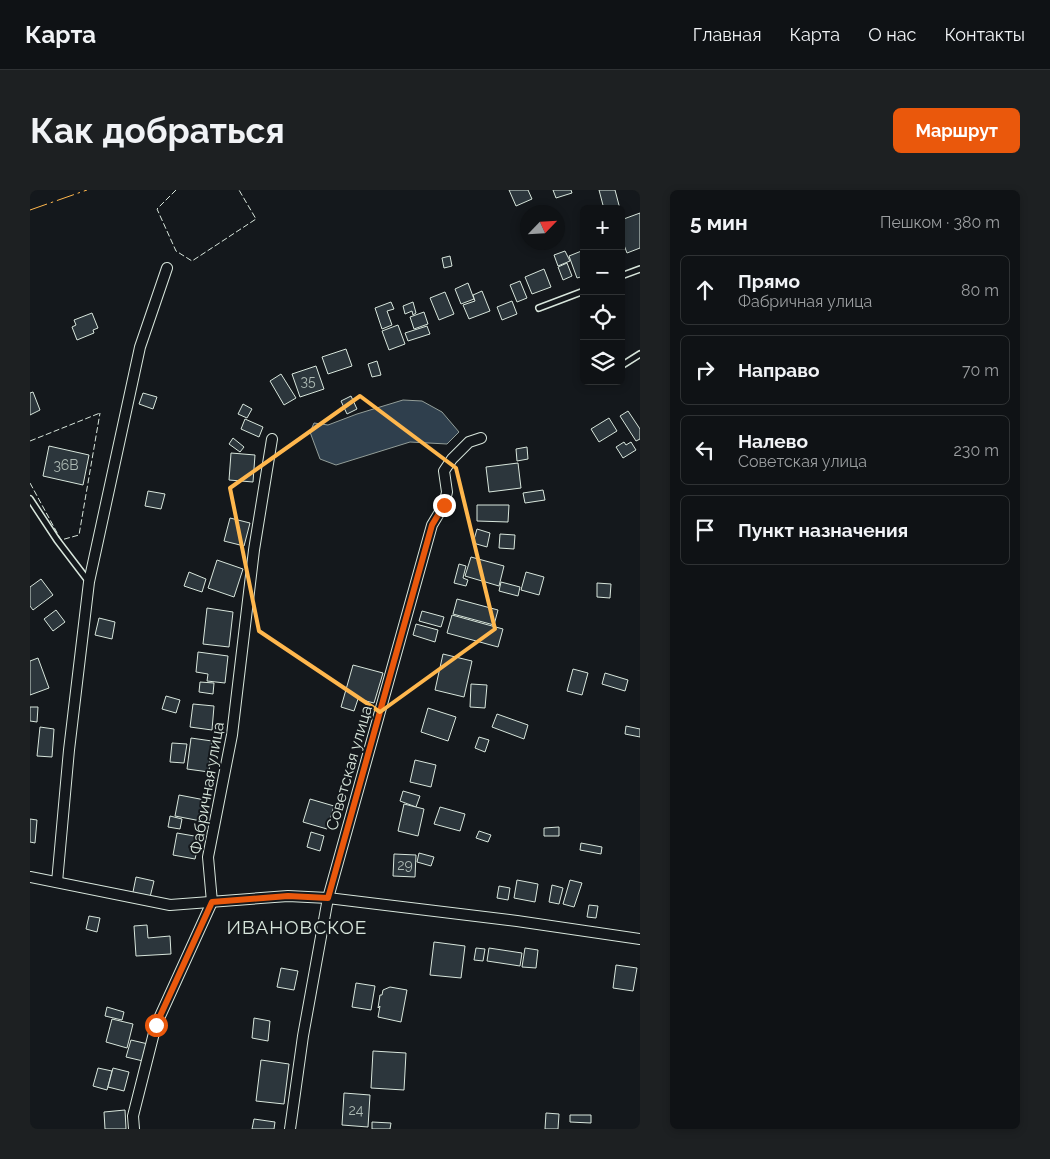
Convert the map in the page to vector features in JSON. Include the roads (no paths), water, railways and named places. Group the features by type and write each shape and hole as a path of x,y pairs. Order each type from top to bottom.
{"street":[{"path":"57,882 69,750 89,582 140,347 167,268"},
{"name":"Советская улица","path":"290,1129 303,1036 328,898 432,525 446,498 444,471 452,459 469,442 481,438"},
{"name":"Фабричная улица","path":"134,1129 133,1116 156,1025 212,902 208,857 232,735 254,550 272,439"},
{"path":"30,877 170,905 288,896 328,898 518,920 640,939"}],"lane":[{"path":"625,275 640,269"},
{"path":"539,308 580,292"},
{"path":"625,363 640,354"},
{"path":"30,499 57,540 89,582"}],"water":[{"path":"403,400 422,401 442,412 459,432 447,444 410,442 336,465 320,459 310,432 314,423 328,425"}],"district":[{"name":"ИВАНОВСКОЕ","path":"297,927"}]}
